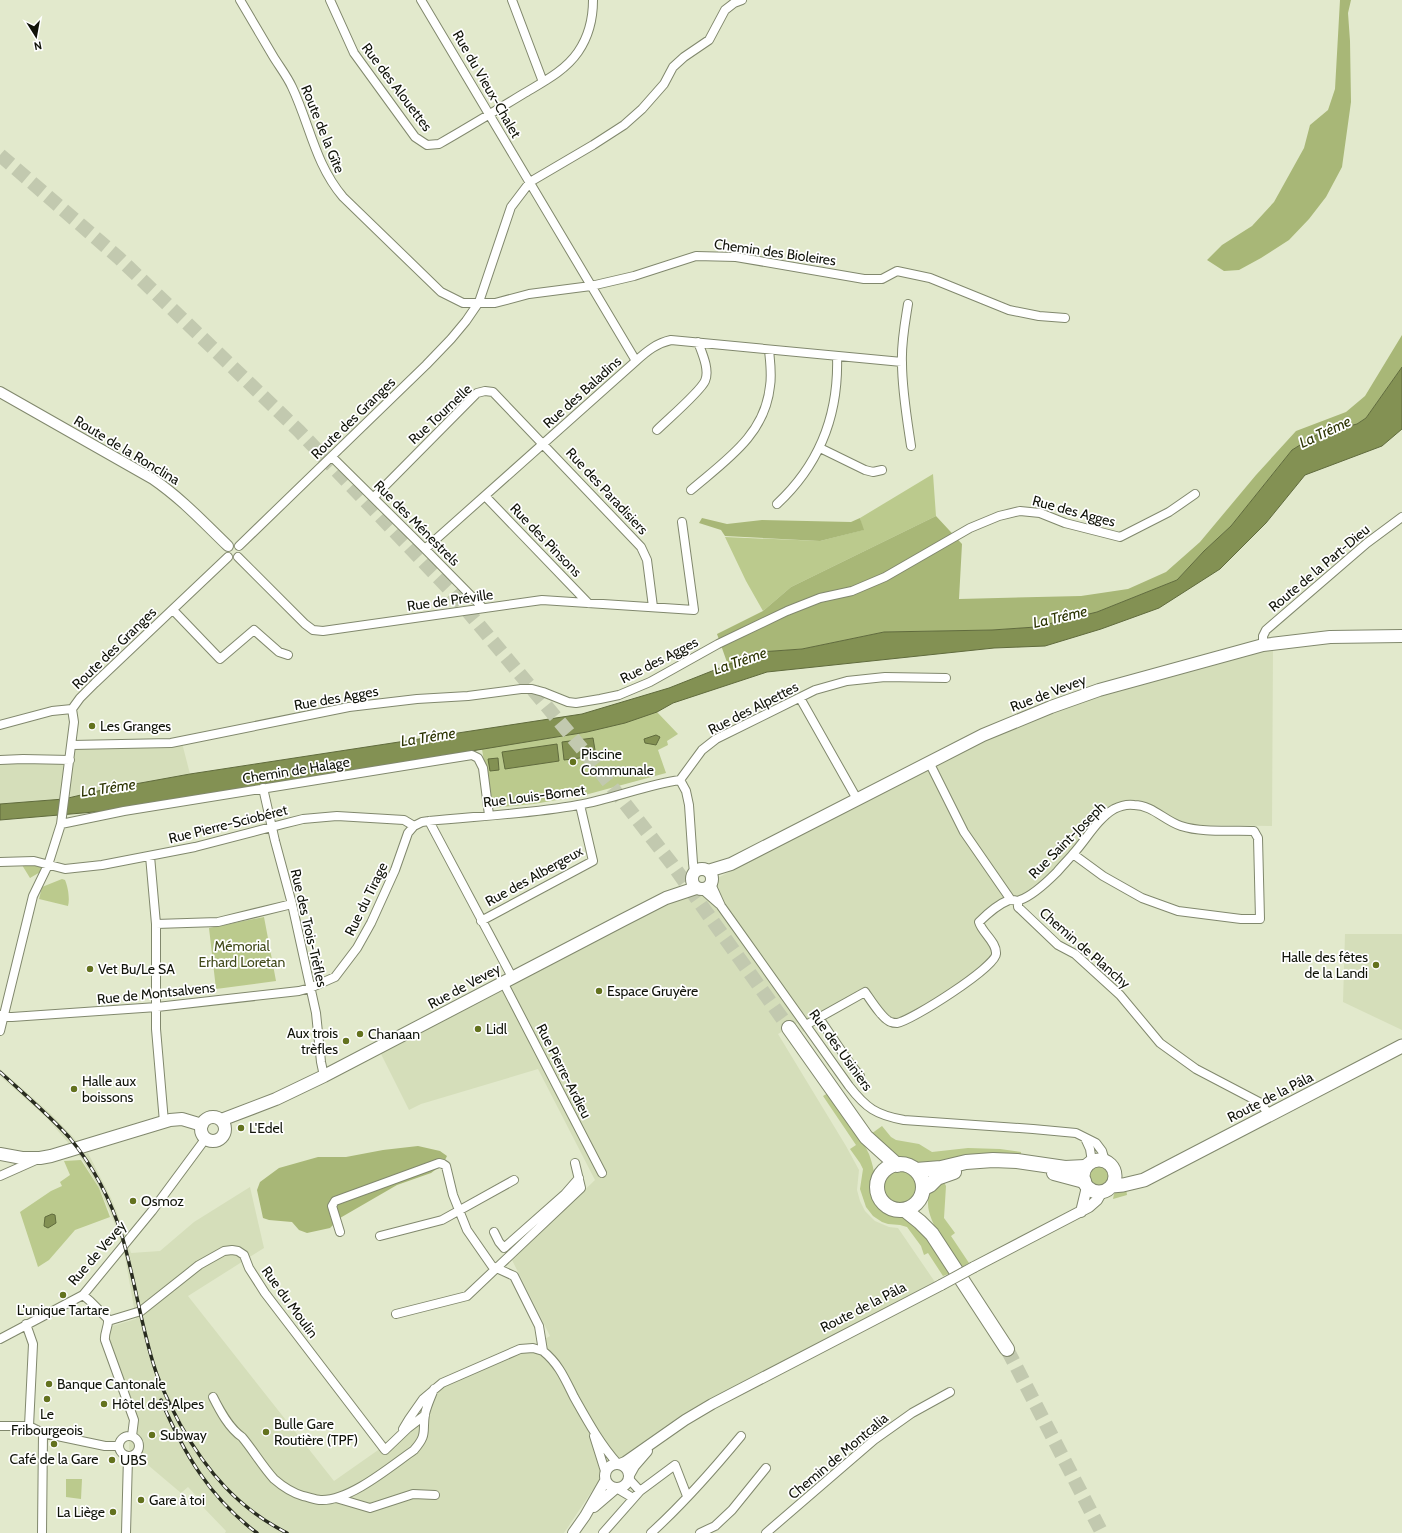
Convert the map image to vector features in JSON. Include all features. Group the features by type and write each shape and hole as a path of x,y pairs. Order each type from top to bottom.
{"highway":[{"path":"789,1028 866,1137 897,1165"},
{"path":"866,1137 882,1174"},
{"path":"916,1170 941,1168 972,1162 993,1160 1017,1161 1065,1168 1087,1174"},
{"path":"932,1234 922,1194 922,1179 916,1170 907,1165 897,1165 888,1168 878,1181 878,1188 882,1200 891,1208 905,1210 932,1234 1007,1349"},
{"path":"905,1210 912,1207 922,1194 943,1174 963,1170 986,1167 1028,1169 1064,1175 1087,1174"}],"main road":[{"name":"Rue de Vevey","path":"223,1125 324,1076 983,735 1051,707 1099,690 1263,645 1330,637 1402,636"},
{"name":"Route de la Pâla","path":"1107,1189 1137,1182 1152,1175 1402,1046"},
{"path":"212,1117 223,1125 222,1136 214,1141 206,1138 202,1132 202,1124 212,1117"},
{"path":"0,1154 22,1158 40,1158 164,1122 182,1119 202,1124"},
{"path":"1098,1160 1105,1161 1111,1165 1115,1172 1115,1179 1107,1189 1094,1192 1087,1174 1098,1160"},
{"name":"Route de la Pâla","path":"1115,1172 1136,1176 1152,1175"}],"street":[{"name":"Route de la Gîte","path":"240,0 291,85 299,101 312,142 333,186 343,198 441,292 463,303 479,302"},
{"name":"Rue des Alouettes","path":"330,0 354,53 415,137 427,145 439,144 564,68 578,52 589,32 593,14 593,0"},
{"name":"Rue du Vieux-Chalet","path":"421,0 530,182"},
{"path":"512,0 543,82"},
{"path":"530,182 624,125 642,109 664,84 673,66 709,40 724,10 734,3 742,0"},
{"name":"Route des Granges","path":"239,546 451,340 479,302 511,206 530,182"},
{"name":"Rue des Baladins","path":"425,548 636,361 530,182"},
{"name":"Chemin des Bioleires","path":"479,302 495,303 529,294 591,286 634,276 696,256 736,257 864,278 882,279 896,271 930,278 1009,310 1039,316 1064,318"},
{"path":"908,304 903,336 902,362 911,446"},
{"path":"636,361 651,348 662,342 672,340 902,362"},
{"path":"657,430 698,390 705,381 706,370 698,342"},
{"path":"691,490 740,448 758,426 766,408 770,386 769,350"},
{"path":"777,504 800,480 820,448 830,422 837,390 837,356"},
{"name":"Rue Tournelle","path":"374,497 477,393 485,391 493,392 544,443"},
{"name":"Route de la Ronclina","path":"0,392 153,479 173,493 190,508 228,546"},
{"name":"Rue des Paradisiers","path":"544,443 641,547 647,560 653,607"},
{"path":"820,448 865,470 873,472 882,470"},
{"name":"Rue des Ménestrels","path":"332,457 374,497 483,608"},
{"name":"Rue des Agges","path":"72,745 171,743 348,706 417,699 468,696 521,689 532,689 568,702 576,703 619,695 650,682 718,644 787,611 820,598 852,591 885,577 970,528 999,516 1020,511 1040,513 1065,524 1120,537 1169,512 1195,494"},
{"name":"Rue des Pinsons","path":"485,496 588,603"},
{"name":"Route de la Part-Dieu","path":"1263,645 1263,636 1266,630 1367,543 1402,517"},
{"name":"Rue de Préville","path":"238,557 305,624 313,630 323,631 542,600 694,610 682,522"},
{"path":"233,544 239,546 241,552 238,557 232,559 228,557 226,551 228,546 233,544"},
{"name":"Route des Granges","path":"72,709 80,698 95,683 228,557"},
{"path":"173,610 220,659 254,630 279,652 288,655"},
{"name":"Rue des Alpettes","path":"680,780 702,750 716,739 815,690 847,681 885,677 946,678"},
{"path":"800,698 857,799"},
{"path":"0,725 52,711 72,709 74,722 61,823 48,865 33,896 2,1015 0,1030"},
{"name":"Chemin de Halage","path":"61,823 263,788 472,755 478,758 483,768 489,815"},
{"path":"0,760 30,758 70,760"},
{"name":"Chemin de Planchy","path":"929,762 964,832 1018,907 1058,945 1075,954 1120,995 1160,1043 1196,1069 1259,1102 1269,1114"},
{"path":"680,780 686,791 689,805 692,863 702,880"},
{"name":"Rue Louis-Bornet","path":"414,826 422,822 429,821 556,809 580,805 664,782 680,780"},
{"name":"Rue des Trois-Trèfles","path":"263,788 271,827 292,904 316,1013 321,1062 324,1076"},
{"name":"Rue Saint-Joseph","path":"806,1025 865,992 889,1022 897,1023 926,1008 979,974 993,961 996,955 995,948 979,922 1005,902 1022,900 1039,887 1055,874 1105,815 1115,808 1126,805 1136,804 1147,808 1170,822 1199,830 1254,831 1258,838 1260,919 1241,919 1178,911 1136,894 1103,876 1073,854"},
{"name":"Rue des Albergeux","path":"482,921 593,861 580,805"},
{"name":"Rue Pierre-Sciobéret","path":"0,862 34,861 65,869 102,865 196,847 303,819 337,816 404,820 414,826"},
{"name":"Rue Pierre-Ardieu","path":"429,821 482,921 508,980 602,1173"},
{"name":"Rue du Tirage","path":"310,988 335,976 357,948 371,923 395,870 408,833 414,826"},
{"path":"150,856 156,924 156,1029 164,1122"},
{"name":"Rue des Usiniers","path":"702,880 857,1096 870,1109 881,1114 904,1120 1076,1133 1096,1143 1102,1151 1105,1161"},
{"path":"156,924 218,922 292,904"},
{"name":"Rue de Montsalvens","path":"2,1015 12,1018 157,1007 299,991 310,988"},
{"path":"819,1018 860,1076"},
{"name":"Rue de Vevey","path":"0,1338 83,1295 152,1211 206,1138"},
{"path":"1081,1212 1090,1149 1085,1138"},
{"path":"0,1176 40,1158"},
{"path":"340,1232 332,1206 334,1201 439,1163 443,1164 446,1166 453,1195 467,1230 492,1266 514,1276 539,1326 543,1351"},
{"path":"494,1232 504,1248 561,1202 581,1188 575,1163"},
{"path":"380,1236 442,1220 514,1180"},
{"name":"Route de la Pâla","path":"619,1464 625,1462 712,1404 1081,1212 1097,1200 1107,1189"},
{"path":"396,1314 467,1296 515,1252 561,1202"},
{"path":"508,1244 515,1252"},
{"name":"Rue du Moulin","path":"108,1321 141,1311 199,1265 217,1254 232,1250 238,1252 244,1256 249,1268 265,1293 385,1450 401,1434"},
{"path":"83,1295 106,1317 108,1321 104,1336 134,1420 132,1436"},
{"path":"26,1324 32,1344 29,1426"},
{"path":"401,1434 409,1419 423,1400 434,1389 453,1377 520,1350 529,1348 543,1351 554,1360 592,1429 607,1451 619,1464 627,1469 629,1477 640,1491"},
{"path":"242,1437 241,1430 227,1411 213,1397 220,1410 237,1433 242,1437 274,1478 288,1489 299,1495 319,1500 336,1498 353,1491 414,1450 422,1441 425,1432 425,1415 428,1402 434,1389"},
{"name":"Chemin de Montcalia","path":"766,1533 874,1440 912,1413 950,1392"},
{"path":"401,1434 425,1415"},
{"path":"0,1426 29,1426 43,1433 106,1446 119,1446"},
{"path":"592,1429 609,1486 633,1498"},
{"path":"42,1533 43,1433"},
{"path":"128,1457 120,1452 119,1446 123,1438 132,1436"},
{"path":"128,1457 137,1453 140,1447 138,1441 132,1436"},
{"name":"Route de la Pâla","path":"629,1477 634,1466 663,1436"},
{"path":"651,1533 675,1511 687,1496 698,1487 741,1436"},
{"path":"126,1533 128,1457"},
{"path":"573,1533 585,1516 611,1465 619,1464"},
{"path":"603,1533 640,1491 675,1465 687,1496"},
{"path":"700,1533 715,1526 732,1510 766,1468"},
{"path":"585,1516 616,1489 626,1485 629,1477"},
{"path":"336,1498 370,1508 413,1494 435,1495"}],"shaded area":[{"path":"1340,0 1351,0 1348,13 1351,102 1342,167 1326,197 1309,219 1289,240 1239,270 1224,271 1207,260 1222,245 1252,226 1274,202 1304,148 1310,125 1328,110 1335,89"},
{"path":"1402,335 1402,367 1366,418 1357,424 1318,434 1292,450 1231,526 1204,551 1177,580 1097,612 1036,627 992,630 884,632 802,649 760,652 728,665 717,634 763,611 791,587 936,516 962,544 959,599 1081,596 1128,589 1166,572 1200,542 1256,475 1296,431 1346,412 1365,396"},
{"path":"702,518 727,524 762,520 851,522 860,518 864,530 820,541 725,536 721,530 699,523"},
{"path":"1273,649 1272,826 1192,825 1176,820 1143,801 1129,800 1110,806 1103,810 1064,860 1048,876 984,922 983,925 998,955 930,1009 887,1023 882,1023 863,997 803,1032 797,1023 778,1034 859,1170 857,1190 865,1211 875,1221 889,1227 898,1228 935,1282 713,1398 671,1423 633,1453 592,1491 564,1533 225,1533 226,1531 202,1506 204,1504 188,1487 181,1493 129,1449 130,1420 101,1335 109,1327 136,1319 125,1257 119,1236 99,1188 82,1159 47,1118 0,1076 0,1069 50,1113 74,1138 86,1154 88,1153 111,1198 131,1253 160,1251 194,1222 250,1187 264,1248 188,1296 334,1481 401,1434 427,1401 453,1377 529,1348 550,1336 512,1260 595,1180 538,1069 421,1104 409,1110 380,1052 993,736 1080,702"},
{"path":"182,743 190,774 102,790 64,799 0,804 0,759 70,760 72,745"},
{"path":"1345,934 1402,934 1402,1030 1343,1002"},
{"path":"418,1146 440,1151 447,1156 443,1164 431,1173 397,1185 340,1218 330,1228 307,1233 299,1230 292,1222 263,1218 257,1190 260,1182 279,1168 318,1157 346,1157 383,1150"}],"green space":[{"path":"933,474 936,516 791,587 763,611 746,581 725,537 820,541 863,530 860,518"},
{"name":"Piscine Communale","path":"657,712 678,734 667,741 668,745 658,750 666,773 585,795 534,804 491,808 482,749 592,729 636,719"},
{"path":"35,864 43,867 42,871 30,878 22,865"},
{"path":"62,879 65,880 68,889 68,906 39,899 42,887"},
{"name":"Mémorial Erhard Loretan","path":"264,917 276,981 216,989 209,928"},
{"path":"828,1093 855,1130 869,1154 874,1172 873,1197 877,1204 888,1214 905,1218 915,1225 927,1237 951,1273 943,1276 928,1253 924,1255 921,1246 907,1227 882,1222 873,1216 866,1207 860,1189 863,1169 850,1149 856,1145 823,1096"},
{"path":"882,1126 891,1137 896,1140 919,1144 932,1152 968,1148 1000,1149 1021,1152 1021,1157 920,1164 897,1157 871,1134"},
{"path":"81,1160 99,1188 110,1217 75,1230 49,1260 38,1267 20,1212 51,1191 62,1186 60,1182 70,1175 64,1161"},
{"path":"1099,1164 1107,1168 1111,1176 1107,1184 1099,1188 1091,1184 1087,1176 1091,1168"},
{"path":"901,1170 914,1175 919,1188 914,1201 901,1206 888,1201 883,1188 888,1175"},
{"path":"944,1182 946,1186 944,1218 955,1233 951,1236 969,1263 962,1267 940,1236 931,1218 929,1210 928,1199 934,1185"},
{"path":"1126,1188 1127,1195 1113,1199 1117,1190"},
{"path":"66,1479 82,1479 81,1499 66,1497"}],"water":[{"name":"La Trême","path":"1402,367 1402,429 1382,446 1305,475 1266,523 1220,569 1159,608 1101,629 1045,646 994,648 767,672 673,703 657,712 625,723 587,732 106,811 0,820 0,804 64,799 102,790 190,774 582,714 669,688 760,652 802,649 884,632 992,630 1036,627 1097,612 1177,580 1204,551 1231,526 1292,450 1318,434 1357,424 1366,418"},
{"path":"656,735 660,737 656,745 645,743 644,739"},
{"path":"593,738 596,756 564,760 562,742"},
{"path":"557,744 559,761 505,769 502,752"},
{"path":"498,758 499,770 490,771 488,759"},
{"path":"52,1214 55,1215 56,1223 48,1228 44,1226 45,1217"}],"tunnel":[{"path":"0,155 119,258 299,431 450,590 588,756 672,864 789,1028"},
{"path":"1007,1349 1102,1533"}],"railway":[{"path":"0,1072 69,1137 86,1160 107,1197 122,1236 150,1353 157,1376 180,1424 190,1441 201,1458 225,1487 253,1512 287,1533"},
{"path":"161,1400 179,1439 200,1474 225,1505 257,1533"}],"place":[{"name":"Les Granges","path":"92,726"},
{"name":"Piscine Communale","path":"573,762"},
{"name":"Halle des fêtes de la Landi","path":"1376,965"},
{"name":"Vet Bu/Le SA","path":"90,969"},
{"name":"Espace Gruyère","path":"599,991"},
{"name":"Lidl","path":"478,1029"},
{"name":"Chanaan","path":"360,1034"},
{"name":"Aux trois trèfles","path":"346,1041"},
{"name":"Halle aux boissons","path":"74,1089"},
{"name":"L'Edel","path":"241,1128"},
{"name":"Osmoz","path":"133,1201"},
{"name":"L'unique Tartare","path":"63,1295"},
{"name":"Banque Cantonale","path":"49,1384"},
{"name":"Le Fribourgeois","path":"47,1399"},
{"name":"Hôtel des Alpes","path":"104,1404"},
{"name":"Bulle Gare Routière (TPF)","path":"266,1432"},
{"name":"Subway","path":"152,1435"},
{"name":"Café de la Gare","path":"54,1444"},
{"name":"UBS","path":"112,1460"},
{"name":"Gare à toi","path":"141,1500"},
{"name":"La Liège","path":"113,1512"}]}
